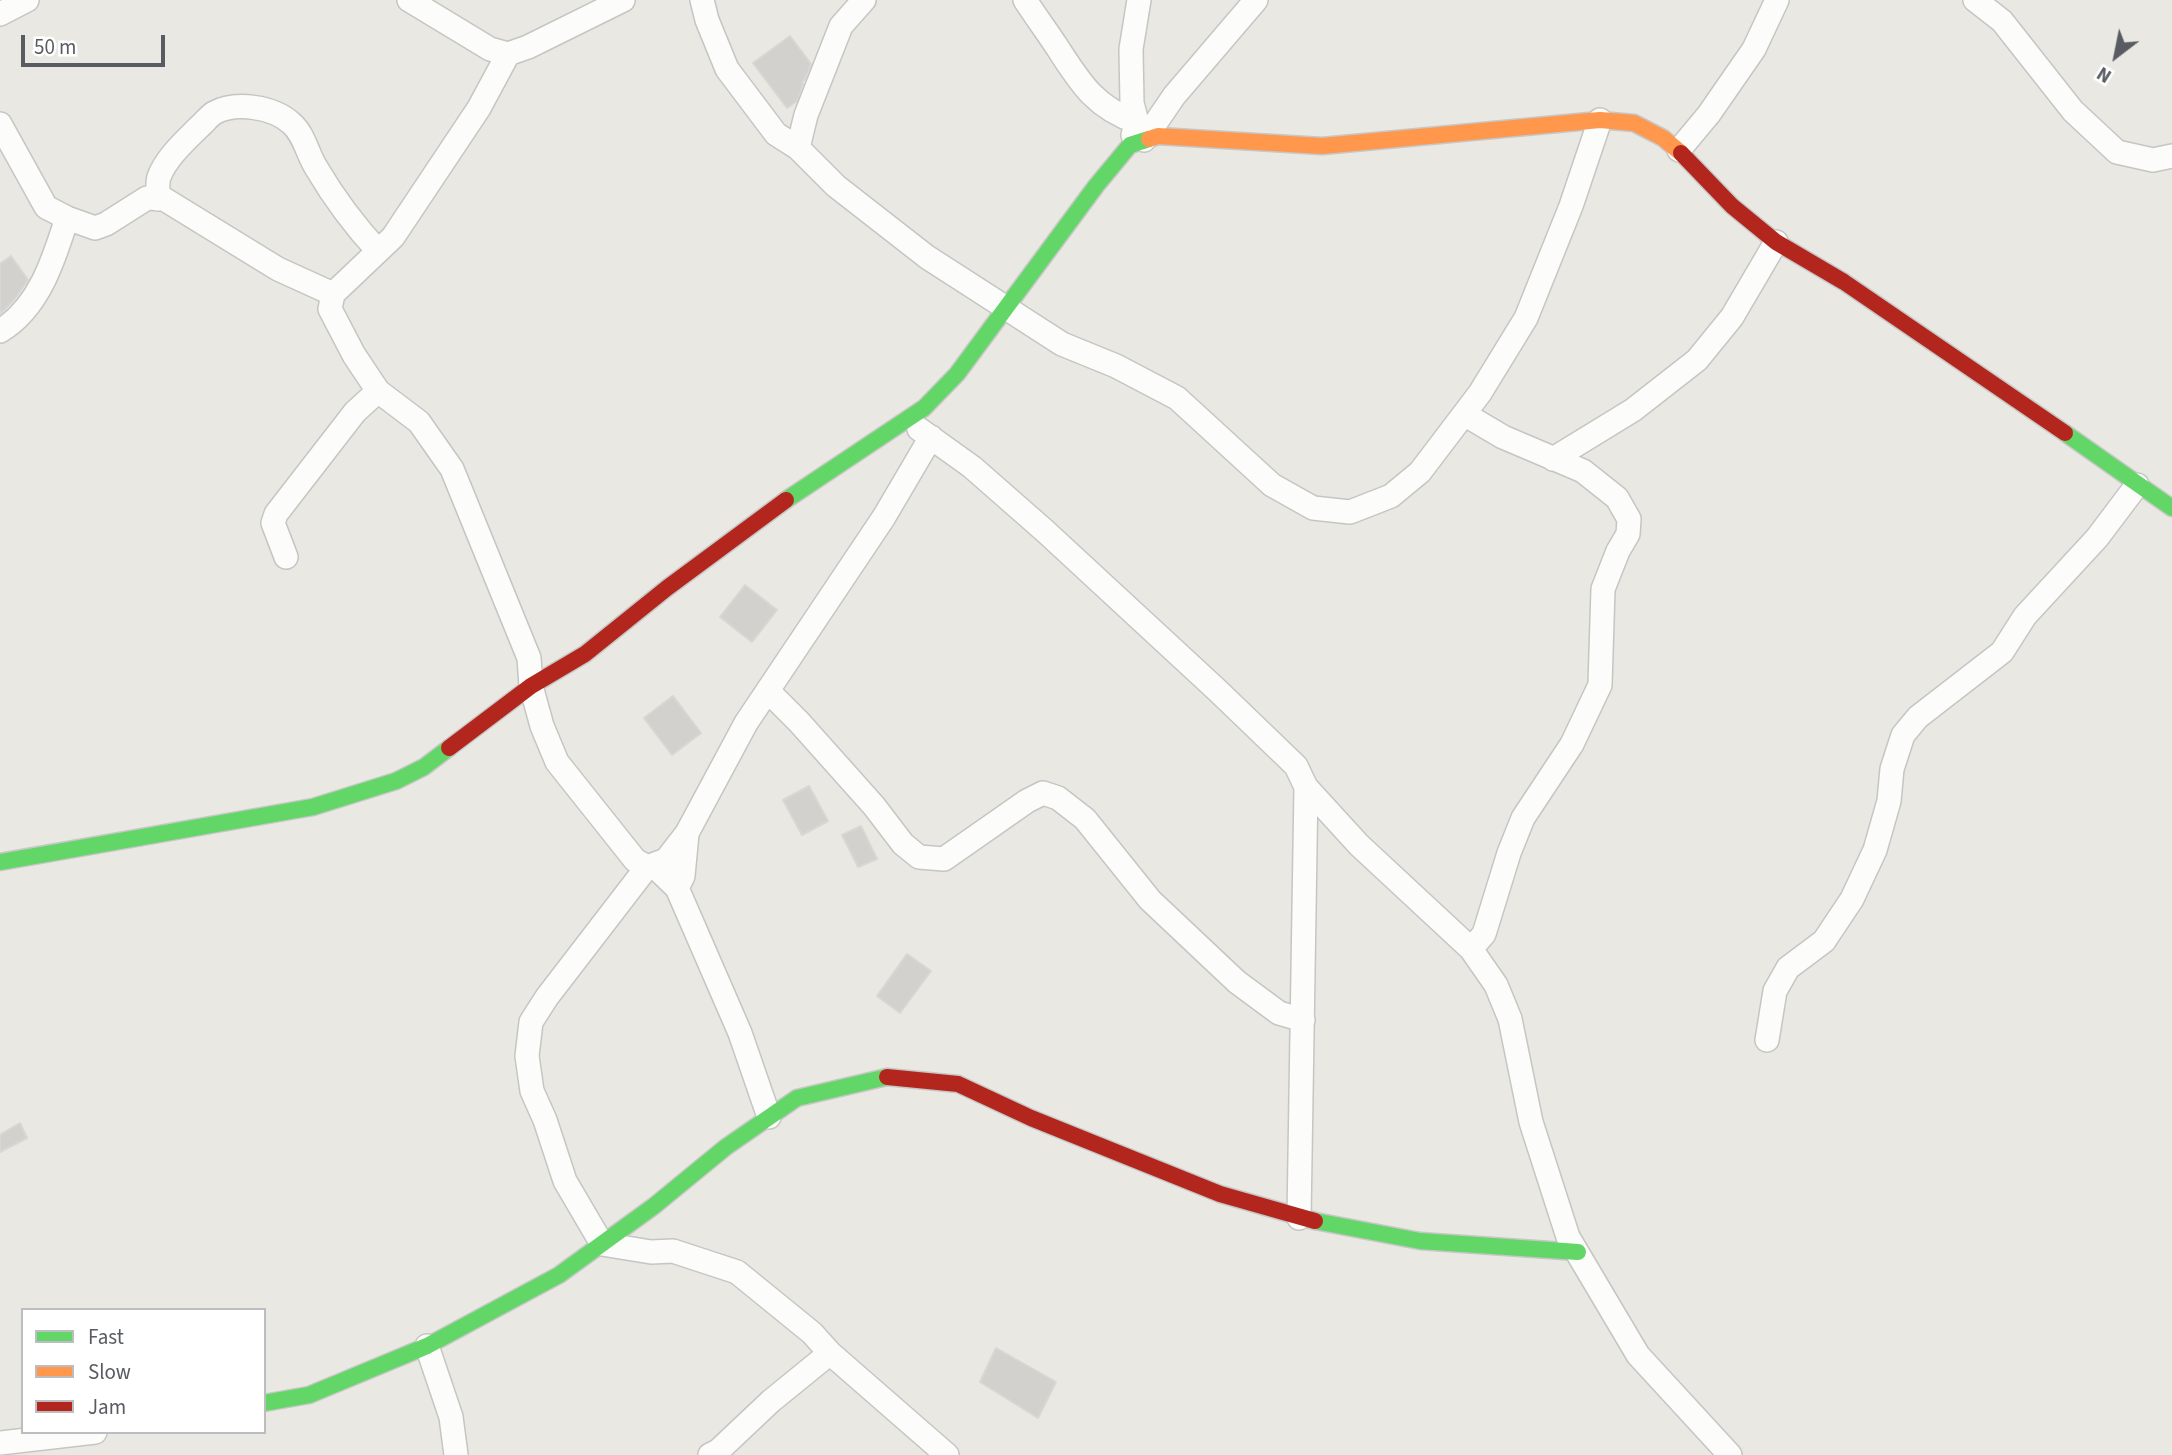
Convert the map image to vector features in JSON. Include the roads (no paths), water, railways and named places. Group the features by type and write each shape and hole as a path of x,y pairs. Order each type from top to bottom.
{"street":[{"path":"0,14 27,0"},
{"path":"409,0 490,49 508,54 528,47 623,0"},
{"path":"702,0 706,20 727,69 776,134 798,148 836,186 917,249 1062,344 1116,366 1177,398 1272,485 1313,508 1350,512 1391,496 1420,472 1480,393 1526,318 1571,206 1600,120"},
{"path":"798,148 806,115 841,26 864,0"},
{"path":"1025,0 1084,89 1122,117 1137,136"},
{"path":"1137,136 1132,103 1131,49 1139,0"},
{"path":"0,862 313,807 396,781 424,767 531,687 585,654 667,588 813,480 924,408 957,374 1096,186 1256,0"},
{"path":"1679,150 1709,114 1754,49 1777,0"},
{"path":"1975,0 2002,21 2073,111 2117,152 2153,160 2172,156"},
{"path":"508,54 479,108 393,236 333,294 330,309 354,355 378,391 419,422 452,469 529,658 531,687 542,726 557,762 635,860 650,866 677,888 740,1033 769,1117"},
{"path":"158,198 158,178 167,164 182,144 214,113 234,106 253,108 289,122 300,134 316,168 364,236 378,251"},
{"path":"1137,136 1322,146 1600,120 1634,123 1679,150 1732,206 1776,242 1844,282 2172,508"},
{"path":"0,124 47,207 67,218 94,228 106,224 147,198 164,199 278,270 333,294"},
{"path":"0,331 14,323 38,292 67,218"},
{"path":"1553,459 1633,410 1698,360 1731,317 1776,242"},
{"path":"286,557 273,523 276,514 355,412 378,391"},
{"path":"1464,414 1503,437 1583,471 1617,498 1629,519 1628,534 1603,589 1600,685 1572,744 1523,818 1509,853 1484,934 1471,949"},
{"path":"906,419 972,467 1217,690 1296,766 1306,787 1359,845 1471,949 1496,985 1510,1019 1531,1122 1568,1237 1638,1355 1731,1455"},
{"path":"602,1244 565,1181 545,1120 532,1091 527,1056 531,1022 547,997 650,866 666,860 687,833 746,723 884,517 931,438"},
{"path":"1767,1040 1775,991 1788,968 1824,941 1852,899 1875,850 1889,801 1892,769 1903,735 1918,717 2002,652 2025,616 2097,538 2137,485"},
{"path":"768,691 858,788 903,844 919,857 944,859 1027,801 1043,793 1058,798 1085,819 1150,900 1237,982 1279,1013 1303,1020"},
{"path":"1299,1218 1306,787"},
{"path":"677,888 683,876 687,833"},
{"path":"266,1403 309,1395 427,1346 559,1275 654,1206 726,1147 797,1098 883,1077 958,1084 1031,1118 1220,1194 1299,1218 1420,1241 1578,1252"},
{"path":"602,1244 651,1252 673,1251 737,1272 812,1333 830,1353 947,1455"},
{"path":"427,1346 451,1417 456,1455"},
{"path":"710,1455 718,1451 771,1401 830,1353"},
{"path":"0,1443 78,1434"}]}
